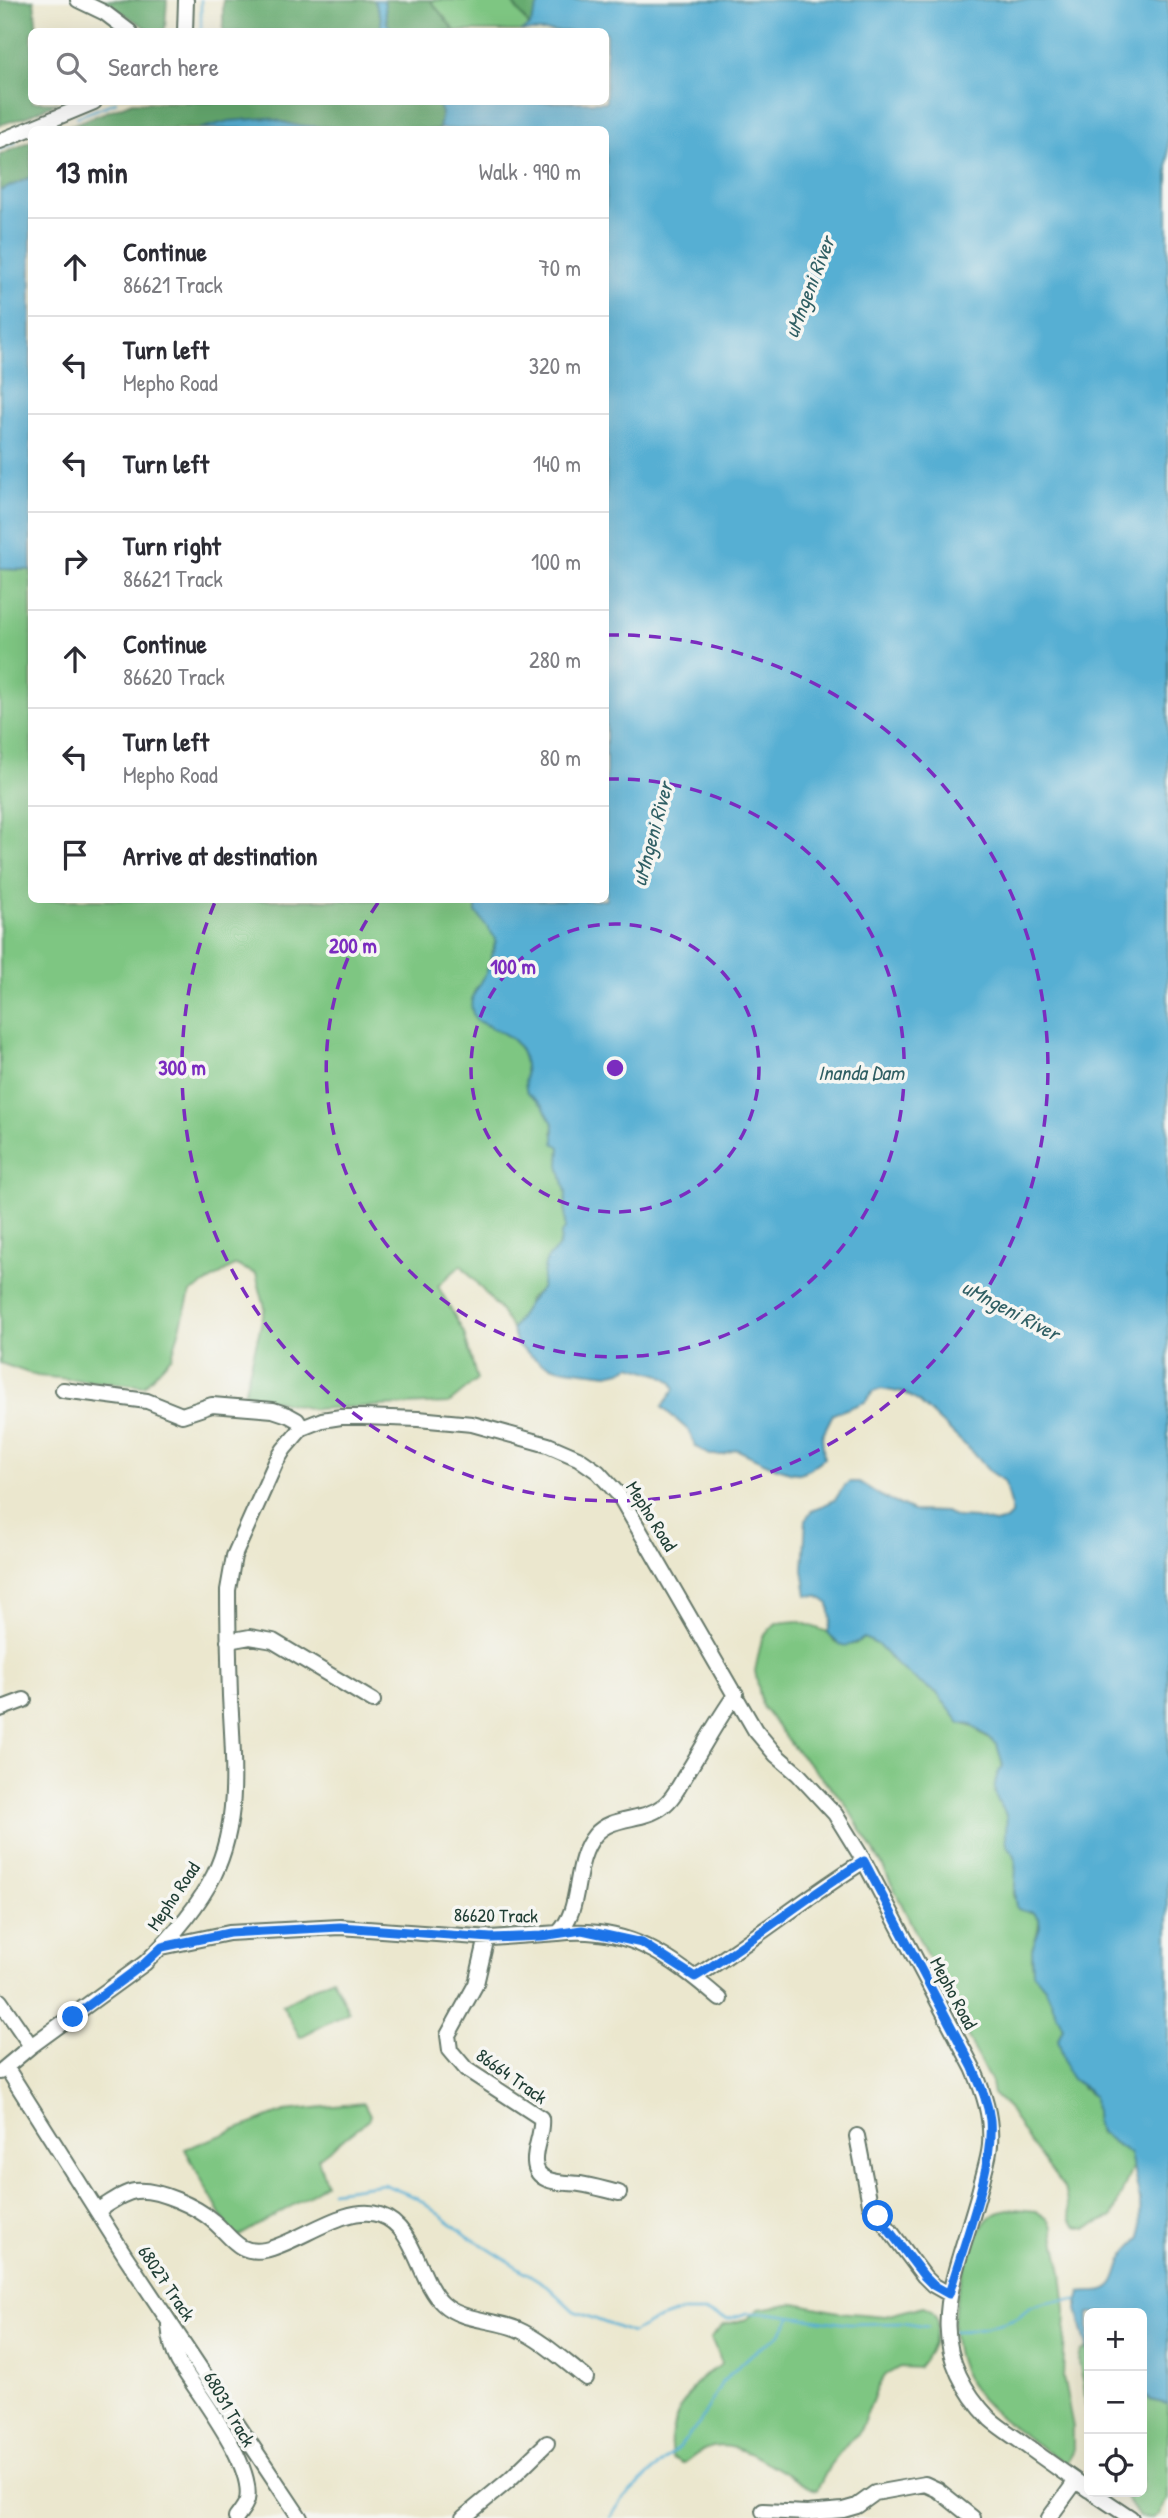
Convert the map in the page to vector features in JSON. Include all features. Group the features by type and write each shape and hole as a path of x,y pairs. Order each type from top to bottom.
{"street":[{"path":"78,0 105,13 125,28"},
{"path":"185,28 187,0"},
{"path":"36,126 87,105"},
{"path":"0,141 28,129"},
{"path":"63,1390 147,1401 182,1415 212,1405 273,1410 297,1420 302,1428"},
{"name":"Mepho Road","path":"3,2070 31,2046 135,1971 162,1947 190,1912 214,1875 226,1841 231,1816 233,1753 228,1590 234,1556 276,1462 292,1437 302,1428 322,1420 341,1417 472,1424 548,1445 578,1458 598,1472 619,1495 755,1730 835,1814 864,1861 973,2068 990,2118 990,2146 949,2294 947,2332 951,2357 960,2380 992,2421 1084,2486"},
{"path":"229,1640 250,1637 272,1641 290,1649 373,1701"},
{"name":"86620 Track","path":"162,1947 229,1933 340,1927 487,1937 558,1933 567,1925 584,1853 594,1837 603,1827 663,1806 698,1757 736,1694"},
{"path":"0,1709 24,1700"},
{"path":"695,1977 736,1952 819,1889 864,1861"},
{"path":"558,1933 582,1930 642,1943 695,1977 720,1999"},
{"name":"86664 Track","path":"487,1937 476,1984 448,2035 450,2050 466,2069 541,2118 535,2158 536,2169 541,2176 549,2181 579,2184 619,2193"},
{"path":"0,2001 31,2046"},
{"name":"68027 Track","path":"3,2070 300,2518"},
{"path":"857,2136 873,2210 924,2276 949,2294"},
{"path":"98,2210 122,2195 150,2191 201,2213 213,2221 237,2246 253,2250 266,2250 328,2223 368,2213 380,2215 388,2219 405,2238 418,2259 432,2294 453,2313 518,2329 537,2340 586,2378"},
{"name":"68031 Track","path":"169,2320 173,2349 178,2361 222,2426 241,2468 248,2494 245,2506 236,2518"},
{"path":"463,2518 509,2480 547,2443"},
{"path":"1049,2518 1076,2480"},
{"path":"763,2511 786,2513 843,2510 856,2506 875,2493 925,2484 938,2490 973,2518"},
{"name":"Mepho Road","path":"1100,2497 1130,2518"}],"green space":[{"path":"0,0 34,0 37,28 28,28 28,105 51,105 0,125"},
{"path":"96,0 167,0 165,28 146,28"},
{"path":"223,0 374,0 381,23 381,28 223,28"},
{"path":"384,0 430,0 453,28 391,28 387,23"},
{"path":"430,0 513,0 530,27 528,28 453,28"},
{"path":"513,0 540,0 530,27 514,5"},
{"path":"125,105 439,105 442,113 440,126 307,126 268,118 229,121 210,126 69,126"},
{"path":"28,142 28,178 0,191 0,155"},
{"path":"0,569 28,570 28,903 476,903 477,912 496,939 486,975 474,992 472,1002 476,1020 507,1036 519,1047 525,1065 527,1093 542,1105 554,1125 553,1132 560,1147 559,1165 566,1192 565,1229 557,1251 547,1259 541,1289 529,1299 512,1329 500,1310 461,1265 438,1286 464,1333 477,1380 449,1403 312,1409 244,1393 265,1308 256,1274 236,1265 190,1293 172,1356 144,1386 37,1376 0,1363"},
{"path":"797,1621 828,1632 835,1643 855,1644 864,1638 877,1644 898,1666 936,1692 960,1723 976,1728 997,1744 1003,1766 1007,1844 1015,1855 1017,1875 1013,1896 1039,1918 1032,1956 1034,1970 1050,1995 1063,2028 1058,2039 1082,2087 1094,2097 1096,2124 1100,2133 1130,2154 1133,2165 1112,2217 1086,2228 1076,2226 1071,2220 1064,2188 1008,2108 993,2094 991,2083 881,1863 843,1800 793,1747 762,1706 755,1671 762,1638 776,1623"},
{"path":"332,1978 349,2012 300,2037 282,2005"},
{"path":"364,2103 370,2115 368,2120 318,2158 326,2183 234,2239 185,2149 285,2111"},
{"path":"1015,2209 1036,2211 1049,2220 1062,2273 1066,2310 1063,2377 1073,2427 1073,2449 1066,2464 1011,2426 986,2404 966,2378 955,2345 955,2308 969,2255 988,2219"},
{"path":"795,2303 838,2312 885,2316 923,2306 936,2318 936,2335 918,2368 900,2367 884,2376 859,2433 830,2465 817,2490 738,2449 716,2446 706,2449 683,2464 673,2459 673,2427 687,2396 700,2379 722,2363 711,2338 723,2325 747,2319 759,2309"},
{"path":"1084,2350 1084,2393 1079,2361"},
{"path":"1147,2397 1150,2400 1168,2404 1168,2500 1153,2518 1139,2517 1125,2497 1147,2497"}],"water":[{"path":"374,0 384,0 387,23 391,28 380,28 379,12"},
{"name":"Inanda Dam","path":"540,0 1168,0 1168,2404 1150,2400 1147,2397 1147,2308 1084,2308 1084,2336 1077,2309 1081,2292 1103,2290 1112,2285 1125,2255 1141,2237 1140,2200 1130,2154 1101,2133 1096,2124 1094,2097 1072,2079 1067,2071 1058,2039 1063,2028 1045,1987 1033,1973 1032,1949 1040,1927 1039,1918 1032,1912 1020,1909 1015,1903 1015,1858 1006,1841 1005,1814 995,1792 996,1778 1003,1766 997,1744 971,1725 960,1723 936,1692 898,1666 877,1644 864,1638 844,1646 836,1642 828,1632 831,1620 829,1604 818,1596 807,1595 803,1570 806,1519 811,1511 835,1500 850,1482 859,1482 913,1511 945,1512 957,1517 995,1523 1006,1520 1011,1515 1011,1504 1004,1481 987,1469 979,1458 919,1402 904,1393 881,1389 873,1392 865,1402 833,1414 822,1436 824,1458 803,1472 786,1471 736,1449 723,1455 710,1455 695,1445 688,1430 662,1407 675,1389 672,1382 661,1375 631,1366 608,1374 557,1368 541,1363 517,1345 512,1329 541,1289 546,1261 561,1240 565,1229 566,1192 559,1165 560,1147 554,1143 554,1125 542,1105 527,1093 525,1065 519,1047 508,1036 476,1020 471,1006 488,969 496,939 476,912 476,903 609,903 609,126 440,126 442,113 439,105 609,105 609,28 527,28"},
{"path":"268,118 307,126 210,126 229,121"},
{"path":"28,178 28,570 0,569 0,191"}],"waterway":[{"path":"201,0 201,28"},
{"path":"77,117 108,105"},
{"path":"0,149 16,142"},
{"path":"332,2191 383,2184 417,2198 468,2236 546,2285 574,2311 632,2333 679,2312 705,2312 728,2319 747,2313 768,2313 849,2324 902,2323 928,2327"},
{"path":"953,2331 1000,2323 1018,2317 1041,2303 1077,2301"},
{"path":"610,2518 623,2499 679,2447 699,2424 722,2382 752,2354 779,2335 791,2318"}],"route":[{"path":"73,2017 162,1947 229,1933 340,1927 388,1928 491,1938 542,1936 582,1930 642,1943 695,1977 736,1952 791,1910 864,1861 973,2068 990,2118 990,2146 949,2294 924,2276 878,2216"}],"water label":[{"name":"uMngeni River","path":"809,287"},
{"name":"uMngeni River","path":"652,834"},
{"name":"uMngeni River","path":"1011,1310"}]}
